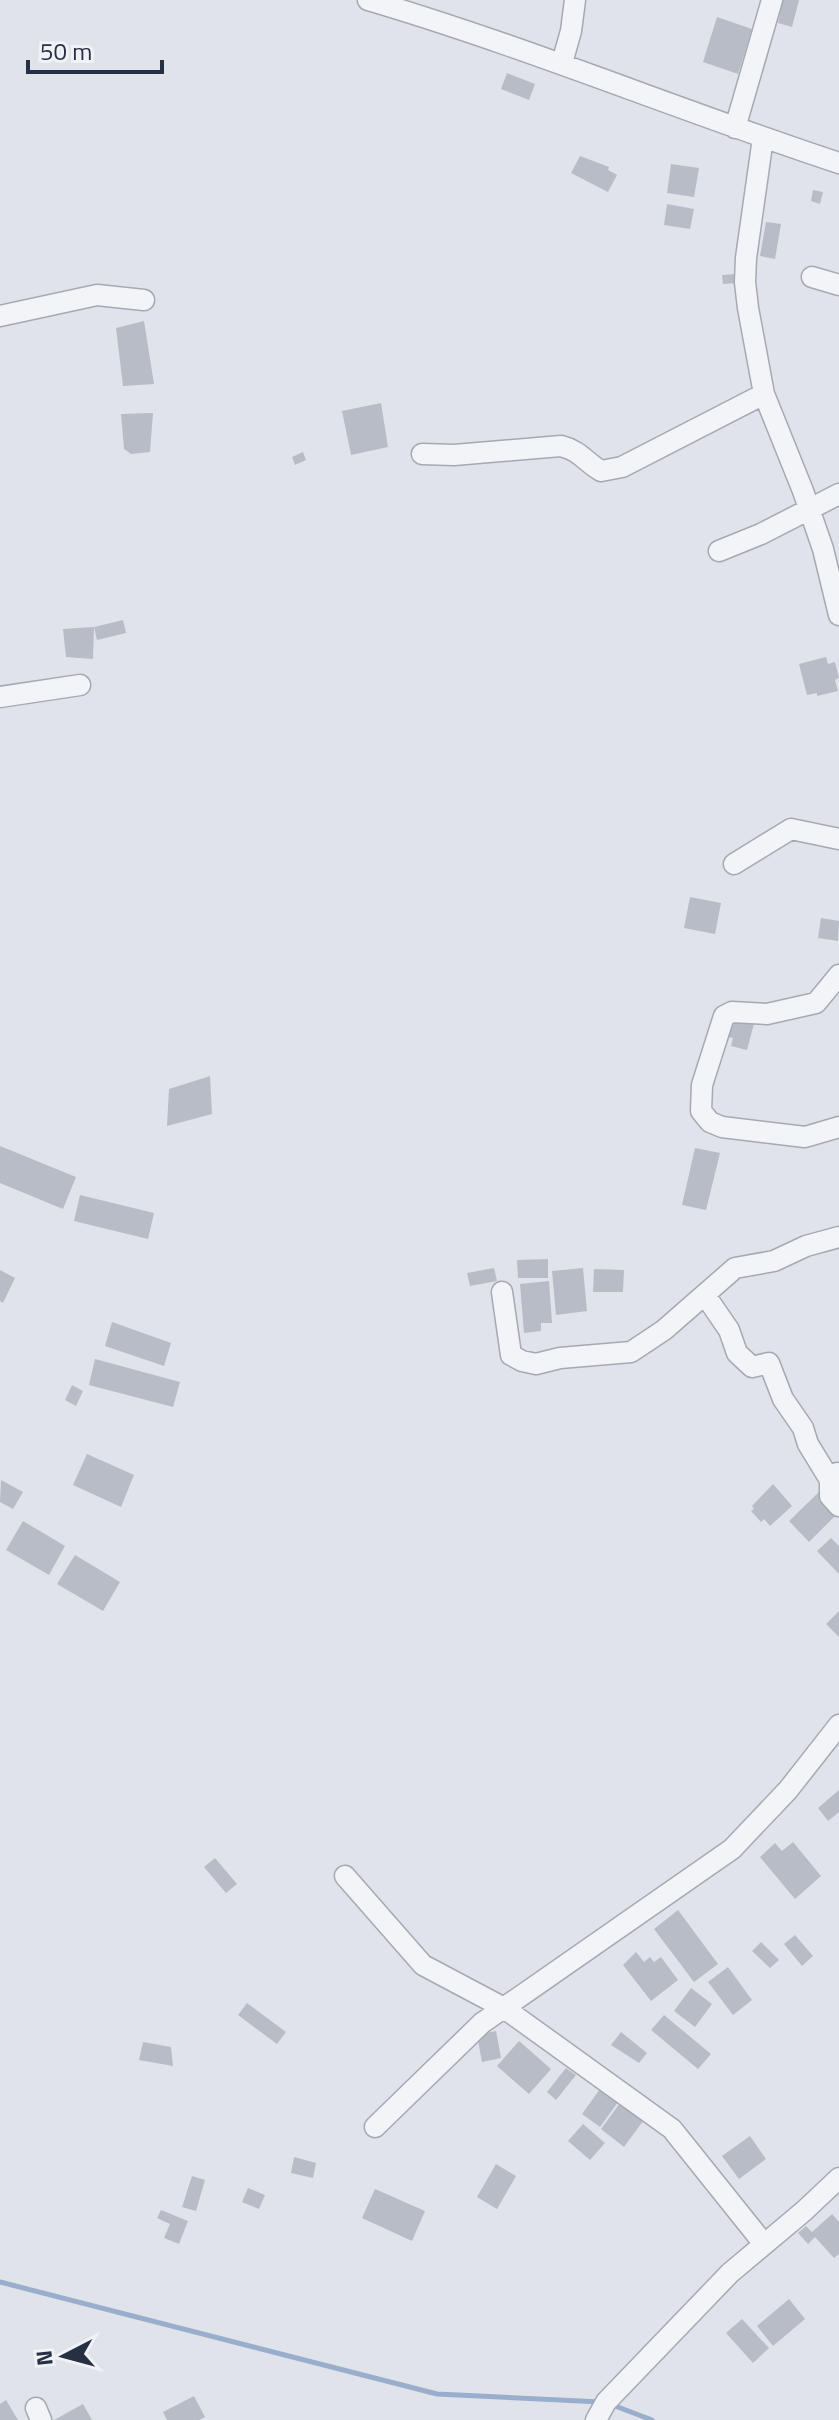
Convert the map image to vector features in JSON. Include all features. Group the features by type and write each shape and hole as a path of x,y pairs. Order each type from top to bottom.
{"street":[{"path":"368,0 464,29 839,163"},
{"path":"562,63 575,0"},
{"path":"735,128 772,0"},
{"path":"763,138 745,282 764,394 810,509 839,615"},
{"path":"812,277 839,285"},
{"path":"0,316 97,295 144,300"},
{"path":"422,454 454,455 561,446 578,450 589,464 601,471 622,467 764,394"},
{"path":"719,551 839,494"},
{"path":"0,697 80,685"},
{"path":"734,864 791,829 839,839"},
{"path":"839,975 816,1003 767,1014 732,1012 724,1016 702,1085 701,1111 710,1122 722,1127 805,1137 839,1127"},
{"path":"502,1292 511,1355 522,1361 536,1364 560,1358 631,1352 664,1330 735,1268 774,1261 806,1246 839,1237"},
{"path":"705,1295 729,1330 737,1353 752,1367 769,1363 783,1399 803,1428 808,1444 834,1476 830,1496 839,1506"},
{"path":"375,2127 482,2023 732,1849 788,1790 839,1725"},
{"path":"345,1876 423,1965 504,2008 672,2129 764,2244"},
{"path":"596,2420 606,2402 730,2273 839,2178"}],"building":[{"path":"783,0 799,0 792,27 778,23"},
{"path":"717,17 752,29 738,74 703,62"},
{"path":"507,73 535,84 529,100 501,89"},
{"path":"580,156 609,167 608,170 617,175 608,192 571,173"},
{"path":"671,164 699,168 694,197 667,193"},
{"path":"813,190 823,192 820,204 811,201"},
{"path":"667,204 694,209 690,229 664,225"},
{"path":"766,222 781,224 775,259 760,256"},
{"path":"736,274 737,283 723,284 722,275"},
{"path":"144,321 154,384 123,386 116,328"},
{"path":"381,403 388,447 351,455 342,411"},
{"path":"153,413 150,452 131,454 124,449 121,414"},
{"path":"303,452 306,460 295,465 292,457"},
{"path":"123,620 126,633 97,640 94,627"},
{"path":"94,627 93,659 66,657 63,629"},
{"path":"826,657 828,664 835,662 838,691 807,695 799,664"},
{"path":"690,897 721,903 715,934 684,928"},
{"path":"821,918 839,921 838,941 818,938"},
{"path":"734,1014 755,1020 747,1050 731,1046 733,1038 728,1037"},
{"path":"210,1076 212,1114 167,1126 169,1089"},
{"path":"0,1146 76,1177 63,1209 0,1183"},
{"path":"695,1148 720,1153 706,1210 682,1205"},
{"path":"80,1195 154,1213 148,1239 74,1221"},
{"path":"548,1259 548,1278 518,1278 517,1260"},
{"path":"494,1268 497,1281 470,1286 467,1273"},
{"path":"583,1268 587,1311 556,1315 552,1271"},
{"path":"594,1269 624,1270 623,1292 593,1292"},
{"path":"0,1270 15,1278 3,1303 0,1301"},
{"path":"549,1281 552,1323 541,1323 541,1331 524,1333 520,1284"},
{"path":"112,1322 171,1343 164,1366 105,1346"},
{"path":"95,1359 180,1382 173,1407 89,1385"},
{"path":"72,1385 83,1391 76,1406 65,1400"},
{"path":"87,1454 134,1475 121,1507 73,1485"},
{"path":"1,1480 23,1492 13,1509 0,1502"},
{"path":"773,1484 792,1506 770,1526 764,1519 761,1522 751,1511"},
{"path":"819,1492 839,1512 809,1542 789,1521"},
{"path":"23,1521 65,1546 49,1575 6,1550"},
{"path":"831,1538 839,1546 839,1574 817,1551"},
{"path":"75,1555 120,1582 103,1611 57,1584"},
{"path":"839,1611 839,1637 826,1624"},
{"path":"839,1790 839,1812 828,1821 818,1808"},
{"path":"793,1842 821,1876 795,1899 760,1857 775,1843 782,1851"},
{"path":"215,1858 237,1884 226,1893 204,1867"},
{"path":"678,1910 718,1964 694,1982 654,1929"},
{"path":"795,1935 813,1956 802,1966 784,1944"},
{"path":"761,1942 779,1960 770,1968 752,1951"},
{"path":"636,1952 644,1962 650,1957 654,1962 661,1957 678,1980 651,2001 623,1965"},
{"path":"728,1967 752,2000 733,2015 708,1982"},
{"path":"691,1988 712,2004 695,2027 674,2011"},
{"path":"247,2003 286,2032 277,2044 238,2015"},
{"path":"664,2015 711,2054 698,2069 651,2030"},
{"path":"496,2031 501,2058 482,2062 477,2035"},
{"path":"621,2032 647,2053 639,2063 611,2045"},
{"path":"519,2041 551,2069 529,2094 497,2066"},
{"path":"143,2042 171,2047 173,2066 139,2060"},
{"path":"566,2068 576,2075 556,2100 547,2092"},
{"path":"603,2085 621,2098 600,2127 582,2114"},
{"path":"623,2099 646,2117 624,2147 601,2129"},
{"path":"583,2124 605,2143 590,2160 568,2141"},
{"path":"750,2136 766,2159 739,2179 722,2156"},
{"path":"294,2157 316,2163 313,2178 291,2173"},
{"path":"496,2164 516,2176 497,2209 477,2197"},
{"path":"192,2176 205,2180 196,2211 182,2207"},
{"path":"248,2188 265,2195 259,2209 242,2202"},
{"path":"375,2189 425,2211 412,2241 362,2218"},
{"path":"161,2210 188,2221 179,2244 164,2238 170,2224 157,2218"},
{"path":"832,2214 839,2222 839,2254 834,2258 815,2237 808,2244 798,2233 806,2226 812,2232"},
{"path":"789,2299 805,2319 773,2346 757,2326"},
{"path":"742,2319 769,2348 753,2363 726,2333"},
{"path":"194,2396 205,2417 199,2420 167,2420 163,2412"},
{"path":"6,2400 18,2420 0,2420 0,2404"},
{"path":"83,2404 92,2420 54,2420"}],"waterway":[{"path":"0,2282 437,2394 601,2402"},
{"path":"610,2404 652,2420"}]}
